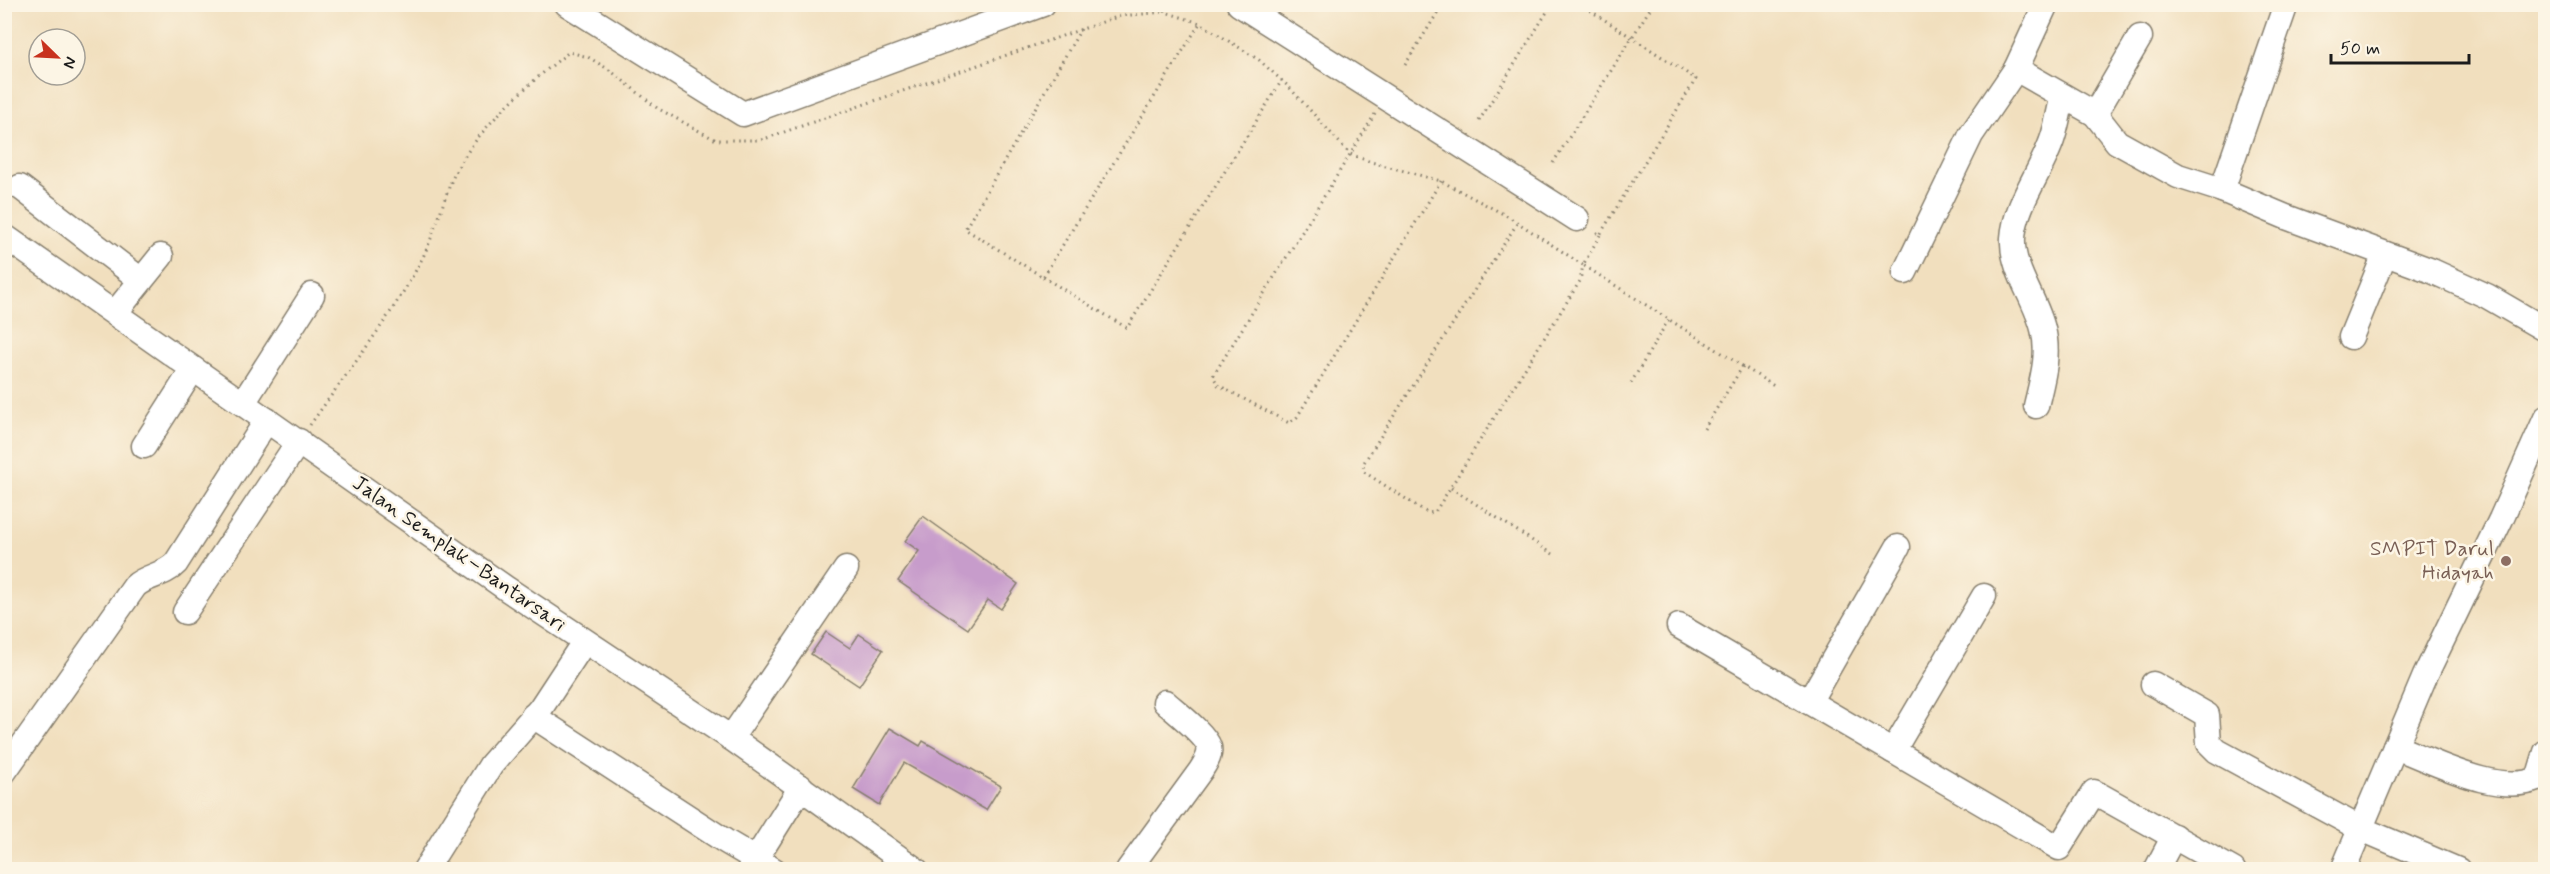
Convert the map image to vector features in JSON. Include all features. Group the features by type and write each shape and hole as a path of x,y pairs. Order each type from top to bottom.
{"street":[{"path":"567,4 743,114 1043,4"},
{"path":"1239,4 1577,219"},
{"path":"1905,272 1971,135 2016,69 2046,4"},
{"path":"2222,190 2286,4"},
{"path":"2095,114 2140,37"},
{"path":"2016,69 2095,114 2117,142 2178,176 2222,190 2432,271 2487,296 2546,330"},
{"path":"2036,406 2047,360 2046,345 2040,321 2013,253 2013,236 2017,220 2052,139 2062,96"},
{"path":"20,187 141,280"},
{"name":"Jalan Semplak–Bantarsari","path":"4,236 584,642 731,738 916,870"},
{"path":"2351,337 2385,254"},
{"path":"115,313 161,256"},
{"path":"243,403 312,295"},
{"path":"144,446 193,369"},
{"path":"2343,870 2395,747 2546,418"},
{"path":"4,772 135,586 141,581 162,574 176,563 267,420"},
{"path":"185,612 299,441"},
{"path":"1809,702 1898,547"},
{"path":"731,738 846,569"},
{"path":"1893,751 1984,596"},
{"path":"1679,626 2059,848 2094,792 2233,870"},
{"path":"425,870 491,765 533,716 584,642"},
{"path":"2153,684 2207,715 2210,743 2217,751 2359,828 2458,870"},
{"path":"1128,870 1209,756 1209,746 1203,738 1166,702"},
{"path":"533,716 760,866 801,787"},
{"path":"2395,747 2470,777 2504,783 2538,779 2546,753"},
{"path":"2156,870 2174,836"}],"path":[{"path":"1164,4 1165,12 1200,23 1259,60 1282,80 1350,154 1441,181 1518,222 1774,386"},
{"path":"1405,65 1443,4"},
{"path":"1479,121 1552,4"},
{"path":"1518,222 1364,464 1364,472 1428,513 1436,512 1580,281 1583,265 1600,235 1696,79 1580,4"},
{"path":"1553,163 1653,4"},
{"path":"1043,277 1200,23"},
{"path":"1081,30 965,229 1128,328 1282,80"},
{"path":"299,441 383,321 422,258 452,181 472,146 542,73 569,52"},
{"path":"1386,98 1213,376 1218,385 1289,423 1297,417 1441,181"},
{"path":"1577,219 1600,235"},
{"path":"1631,383 1669,319"},
{"path":"1704,429 1743,366"},
{"path":"1451,488 1553,554"}],"building":[{"path":"923,516 1018,584 1001,609 988,600 968,629 898,581 919,551 905,541"},
{"path":"826,632 850,648 859,634 883,650 859,686 811,654"},
{"path":"890,728 920,746 923,741 1001,786 986,810 904,763 879,805 853,789"}],"place":[{"name":"SMPIT Darul Hidayah","path":"2506,561"}]}
